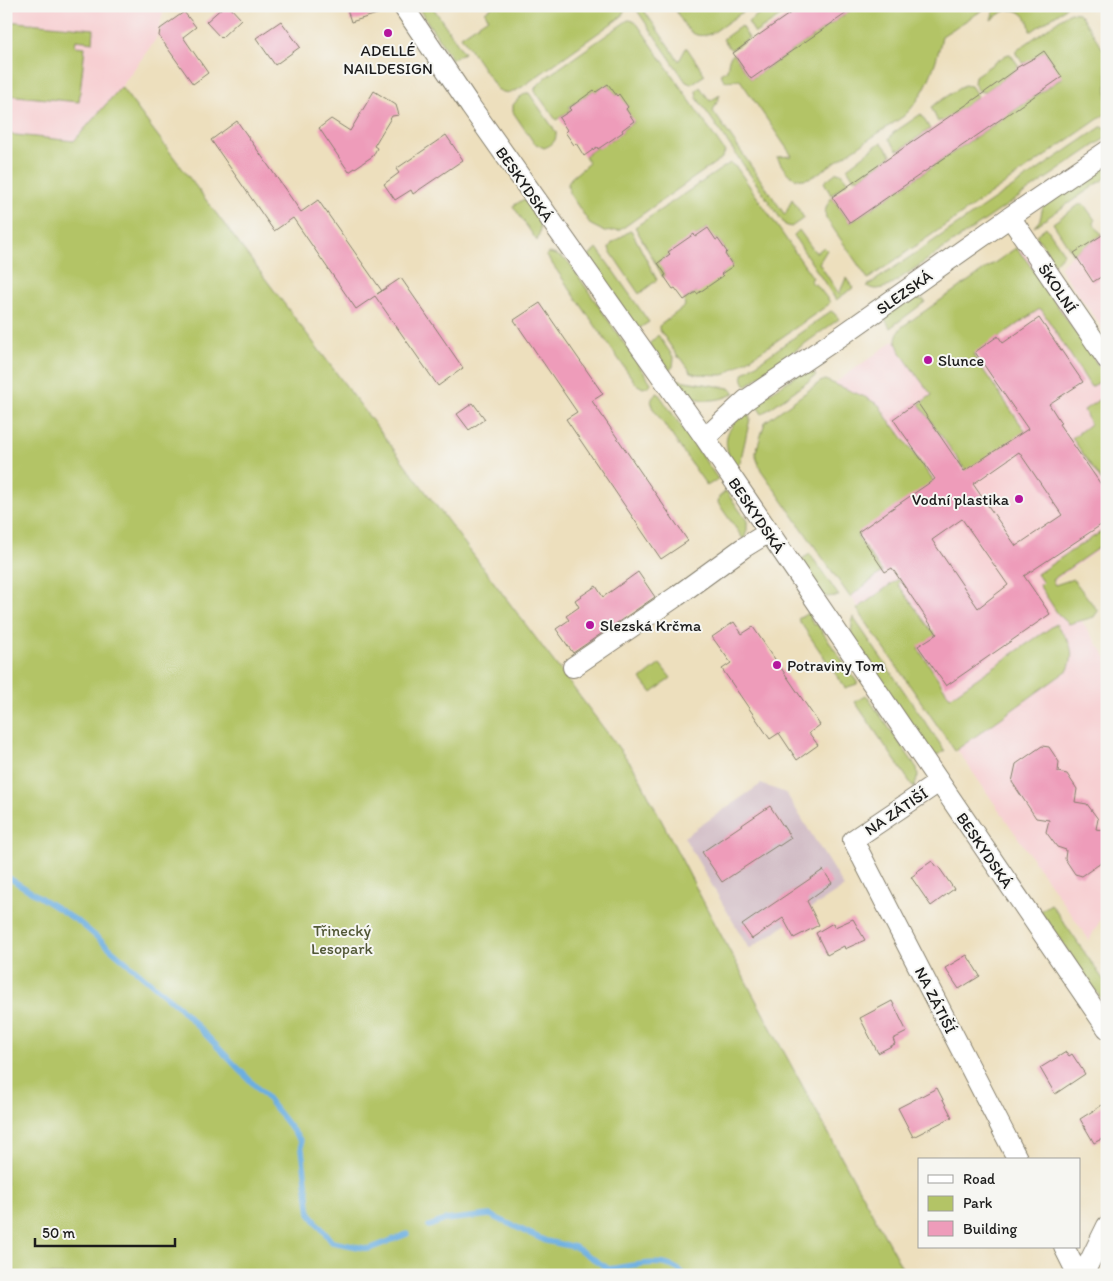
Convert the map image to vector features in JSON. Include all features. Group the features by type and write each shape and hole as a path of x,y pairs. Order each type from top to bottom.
{"street":[{"name":"BESKYDSKÁ","path":"403,6 477,115 769,532 1107,1028"},
{"name":"SLEZSKÁ","path":"704,438 746,400 1107,151"},
{"name":"ŠKOLNÍ","path":"1010,217 1107,359"},
{"path":"573,668 769,532"},
{"name":"NA ZÁTIŠÍ","path":"939,782 853,840 1017,1158"},
{"path":"1083,1275 1107,1226"},
{"path":"1064,1248 1078,1275"}],"shaded area":[{"path":"6,6 165,6 156,39 121,87 74,141 6,134"},
{"path":"1107,231 1107,335 1059,267 1074,253"},
{"path":"1022,249 1031,259 1107,370 1107,544 1054,581 1107,658 1107,909 1089,940 762,468 779,423"},
{"path":"761,784 786,793 844,887 749,949 684,837"}],"green space":[{"path":"417,6 432,6 464,53 452,59"},
{"path":"493,6 625,6 625,8 622,16 522,87 513,92 506,93 497,89 461,36 488,18 485,12"},
{"path":"634,6 641,6 679,61 687,48 705,75 691,84 686,82"},
{"path":"673,6 751,6 714,32 699,35 693,34 684,25"},
{"path":"769,6 790,6 791,9 755,33 748,22"},
{"path":"857,6 989,6 942,36 937,58 929,79 912,108 904,116 814,176 801,179 796,178 787,173 777,157 792,156 740,80 725,81 720,74 727,70 729,59 733,53 751,79"},
{"path":"992,6 1067,6 1030,31 1026,18 1015,10 1005,11 991,20 994,9"},
{"path":"1070,12 1078,13 1082,17 1107,55 1107,113 868,279 826,218 826,207 832,197 850,223 1062,78 1044,51 1027,63 1023,63 1016,54 1016,51"},
{"path":"628,20 638,25 725,152 722,158 620,230 605,232 591,225 569,193 568,184 571,178 589,163 585,156 623,132 622,130 634,122 626,109 628,107 608,84 596,92 594,90 569,107 571,110 556,120 535,91 535,88 545,78"},
{"path":"6,21 94,29 93,42 76,40 75,46 85,47 79,102 6,95"},
{"path":"741,26 749,38 731,50 723,39"},
{"path":"1009,54 1019,66 1017,69 985,92 978,90 974,83 975,76"},
{"path":"964,85 971,86 977,95 976,98 942,122 941,120 938,122 931,107"},
{"name":"Třinecký Lesopark","path":"121,87 636,771 772,1030 906,1275 6,1275 6,134 74,141"},
{"path":"700,87 710,101 720,95 713,111 785,215 792,199 804,218 791,227 785,225 697,98 696,91"},
{"path":"526,93 529,93 556,132 556,138 553,142 544,148 534,143 513,112 513,105"},
{"path":"921,114 930,129 900,150 897,150 889,139 893,133"},
{"path":"1101,127 1107,127 1107,137 889,286 872,289 867,286"},
{"path":"881,142 891,156 858,179 857,177 854,179 847,168"},
{"path":"1107,162 1107,177 1034,227 1040,220 1044,205"},
{"path":"730,163 737,168 813,278 810,280 814,285 816,284 830,302 775,342 726,374 696,374 691,372 681,358 678,357 659,329 659,326 685,306 684,300 722,276 721,274 733,265 718,239 716,240 707,228 669,252 670,254 658,262 666,275 663,277 635,227"},
{"path":"837,172 841,173 848,182 831,195 824,182"},
{"path":"524,199 538,218 540,229 537,241 513,206"},
{"path":"1080,204 1085,206 1095,220 1094,224 1102,235 1073,254 1053,223"},
{"path":"1046,227 1064,253 1054,264 1050,264 1043,254 1047,251 1036,235"},
{"path":"631,230 657,280 639,294 609,248 612,243"},
{"path":"799,230 815,252 824,247 827,250 819,263 839,294 846,278 853,288 836,300 795,238 794,235"},
{"path":"597,248 649,322 635,331 589,256"},
{"path":"1016,248 1027,261 1107,378 1091,387 1041,309 1038,310 973,355 1026,432 966,471 919,404 932,395 911,368 896,341 899,331 903,326"},
{"path":"548,253 560,257 570,264 651,383 649,386 643,388 636,384 546,255"},
{"path":"911,297 924,300 925,302 890,328 885,319 889,312"},
{"path":"831,311 839,319 746,386 743,380 744,373"},
{"path":"658,335 674,358 673,367 668,371 649,344"},
{"path":"809,367 816,376 762,414 755,403"},
{"path":"679,380 729,388 735,393 717,399 698,399 686,393 675,382"},
{"path":"825,380 879,405 892,426 894,426 935,483 857,536 882,572 850,597 761,470 756,457 765,422"},
{"path":"658,393 718,479 707,486 652,407 652,399"},
{"path":"1107,394 1107,485 1105,486 1072,438 1090,424 1084,410"},
{"path":"748,409 750,419 740,463 734,467 726,442 728,432"},
{"path":"726,491 747,521 744,540 718,503 719,497"},
{"path":"1107,528 1107,542 1052,580 1055,585 1073,579 1098,611 1094,617 1069,624 1058,614 1039,585 1043,583 1037,574"},
{"path":"810,554 839,596 824,597 798,561"},
{"path":"898,579 900,582 898,584 936,635 918,648 950,697 1056,624 1070,645 1072,656 1068,670 955,751 857,609"},
{"path":"808,613 812,616 810,618 814,625 817,624 857,684 845,688 798,619"},
{"path":"853,617 945,751 933,757 855,642 851,634"},
{"path":"660,664 671,678 652,693 641,679"},
{"path":"866,695 917,768 918,776 914,788 855,702"},
{"path":"1051,904 1107,985 1107,1007 1040,911"}],"building":[{"path":"224,6 229,6 241,19 221,38 206,22"},
{"path":"346,6 390,6 390,10 351,22"},
{"path":"788,6 857,6 751,79 733,53 792,12"},
{"path":"184,12 196,27 183,37 208,73 193,84 159,36 160,29"},
{"path":"281,21 300,47 275,65 256,38"},
{"path":"1044,51 1062,77 850,223 832,197 985,92 1016,68"},
{"path":"608,84 617,96 619,94 628,107 626,109 634,121 622,130 623,132 584,156 576,143 574,145 565,132 567,130 559,118 571,110 569,108 594,90 596,92"},
{"path":"374,91 396,105 399,115 392,116 374,146 377,148 373,156 349,172 319,128 331,119 350,131"},
{"path":"237,121 301,212 318,200 382,291 401,278 463,368 438,386 375,296 356,309 293,218 274,231 211,140"},
{"path":"446,135 463,160 413,194 411,190 395,200 384,184 399,173 396,169"},
{"path":"708,228 727,252 725,254 733,266 721,274 723,276 697,294 696,292 684,300 675,288 673,289 658,263 670,254 668,252 694,234 695,237"},
{"path":"1107,232 1107,273 1093,282 1074,253"},
{"path":"540,303 603,394 592,401 688,541 661,559 566,419 577,412 514,320"},
{"path":"1039,318 1083,382 1049,404 1061,423 1059,424 1107,493 1107,521 1024,576 1050,614 946,686 918,646 937,634 892,568 885,572 858,532 935,479 893,419 917,402 964,471 1028,429 975,352 998,336 1003,343","holes":["1019,452 1062,515 1016,546 973,484","962,519 1008,585 978,608 932,540"]},
{"path":"473,403 485,419 469,430 457,414"},
{"path":"638,572 655,597 573,653 556,629 569,620 566,616 579,607 575,600 596,586 603,597"},
{"path":"734,622 742,634 753,627 820,725 809,733 818,745 797,760 779,733 770,739 722,669 731,663 712,637"},
{"path":"1042,746 1049,747 1059,762 1058,772 1067,774 1077,789 1075,802 1087,804 1098,819 1096,829 1107,831 1107,859 1082,876 1075,874 1065,859 1066,850 1057,847 1046,832 1049,820 1036,818 1012,782 1016,764"},
{"path":"770,806 791,838 722,882 702,852"},
{"path":"932,861 936,867 938,866 954,889 931,906 911,877"},
{"path":"823,870 832,883 807,901 819,925 794,938 783,918 752,939 742,925"},
{"path":"853,919 865,940 845,949 844,946 827,955 816,933 833,923 835,927"},
{"path":"967,955 980,976 959,989 945,968"},
{"path":"892,1001 907,1032 893,1039 895,1044 878,1053 860,1018"},
{"path":"1066,1052 1069,1056 1072,1054 1085,1074 1055,1094 1040,1068"},
{"path":"937,1088 952,1117 913,1137 898,1108"},
{"path":"1107,1102 1107,1136 1094,1143 1080,1119"}],"waterway":[{"path":"6,876 79,922 178,1006 267,1098 301,1141 310,1214 332,1242 369,1249 407,1234"},
{"path":"429,1226 445,1220 490,1215 546,1241 575,1247 609,1269 649,1263 668,1265 685,1275"}],"place":[{"name":"ADELLÉ NAILDESIGN","path":"388,33"},
{"name":"Slunce","path":"928,360"},
{"name":"Vodní plastika","path":"1019,499"},
{"name":"Slezská Krčma","path":"590,625"},
{"name":"Potraviny Tom","path":"777,665"}]}
